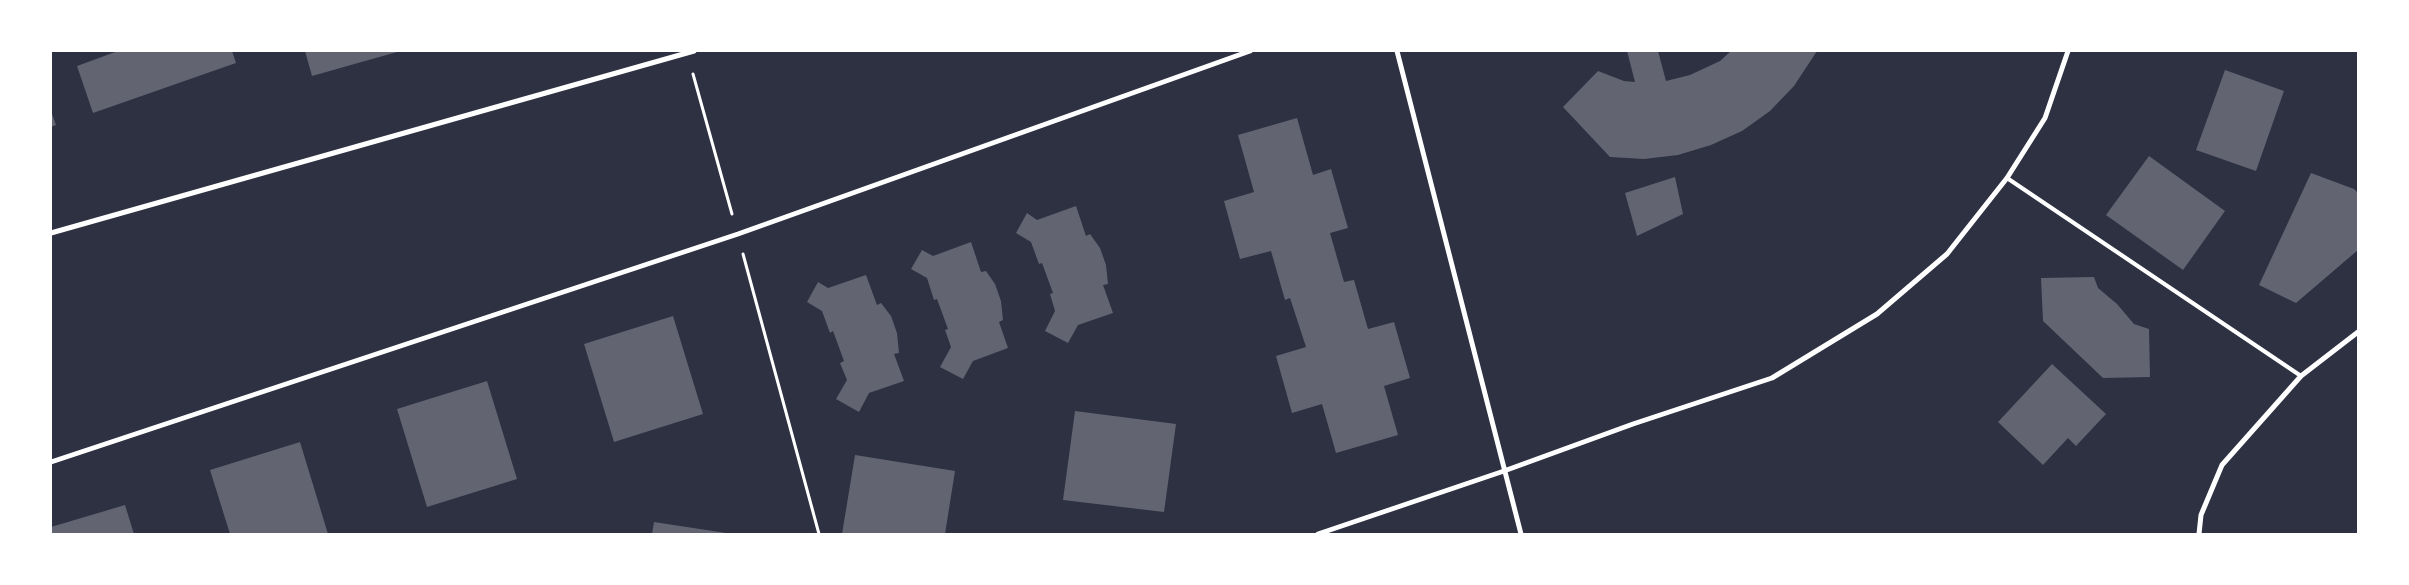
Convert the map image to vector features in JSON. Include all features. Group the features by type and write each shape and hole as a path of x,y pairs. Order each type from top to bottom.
{"street":[{"path":"51,233 694,51"},
{"path":"51,462 738,234 1250,51"},
{"path":"1397,51 1521,534"},
{"path":"1318,534 1504,471 1633,424 1772,378 1877,314 1946,254 2007,178 2045,118 2068,51"},
{"path":"2199,534 2201,515 2222,464 2300,376 2358,332"}],"lane":[{"path":"2007,178 2300,376"}],"path":[{"path":"687,53 819,534"}],"building":[{"path":"118,51 232,51 236,63 93,113 77,66"},
{"path":"305,51 397,51 397,52 312,76"},
{"path":"1627,51 1658,51 1666,81 1690,75 1720,61 1731,51 1817,51 1794,86 1770,111 1742,131 1711,145 1678,155 1644,159 1610,157 1563,107 1598,71 1624,81 1635,82"},
{"path":"2225,70 2284,91 2256,171 2196,150"},
{"path":"51,111 56,125 51,127"},
{"path":"1297,118 1313,175 1331,169 1348,228 1330,233 1344,282 1354,280 1368,329 1394,322 1410,378 1384,386 1398,435 1336,453 1322,404 1292,413 1276,356 1306,347 1290,298 1285,300 1271,251 1240,259 1224,201 1254,192 1238,135"},
{"path":"2149,156 2225,211 2183,270 2106,215"},
{"path":"2311,173 2354,189 2358,193 2358,250 2296,303 2259,285"},
{"path":"1675,177 1683,214 1637,236 1625,193"},
{"path":"1076,206 1086,236 1090,234 1100,248 1106,265 1108,284 1103,285 1113,313 1078,325 1068,343 1045,331 1055,311 1050,294 1053,293 1042,263 1039,264 1031,242 1016,233 1027,213 1037,220"},
{"path":"971,242 981,272 986,271 995,284 1001,301 1003,320 999,322 1008,348 973,361 963,379 940,367 951,347 945,330 948,329 937,299 934,300 927,278 911,269 922,250 933,256"},
{"path":"866,275 877,305 881,303 891,316 897,333 899,353 894,354 904,381 869,393 859,412 836,399 847,380 840,363 844,361 833,331 830,333 822,311 807,302 818,282 828,288"},
{"path":"2094,277 2098,288 2117,304 2134,324 2149,329 2150,377 2103,378 2043,321 2041,278"},
{"path":"673,316 703,414 614,442 584,344"},
{"path":"2052,364 2106,414 2076,446 2068,438 2043,465 1998,422"},
{"path":"487,381 517,479 427,507 397,409"},
{"path":"1075,411 1176,424 1164,512 1063,500"},
{"path":"300,442 328,534 230,534 210,470"},
{"path":"855,455 955,471 945,534 842,534"},
{"path":"125,505 134,534 51,534 51,527"},
{"path":"654,522 726,533 726,534 652,534"}]}
